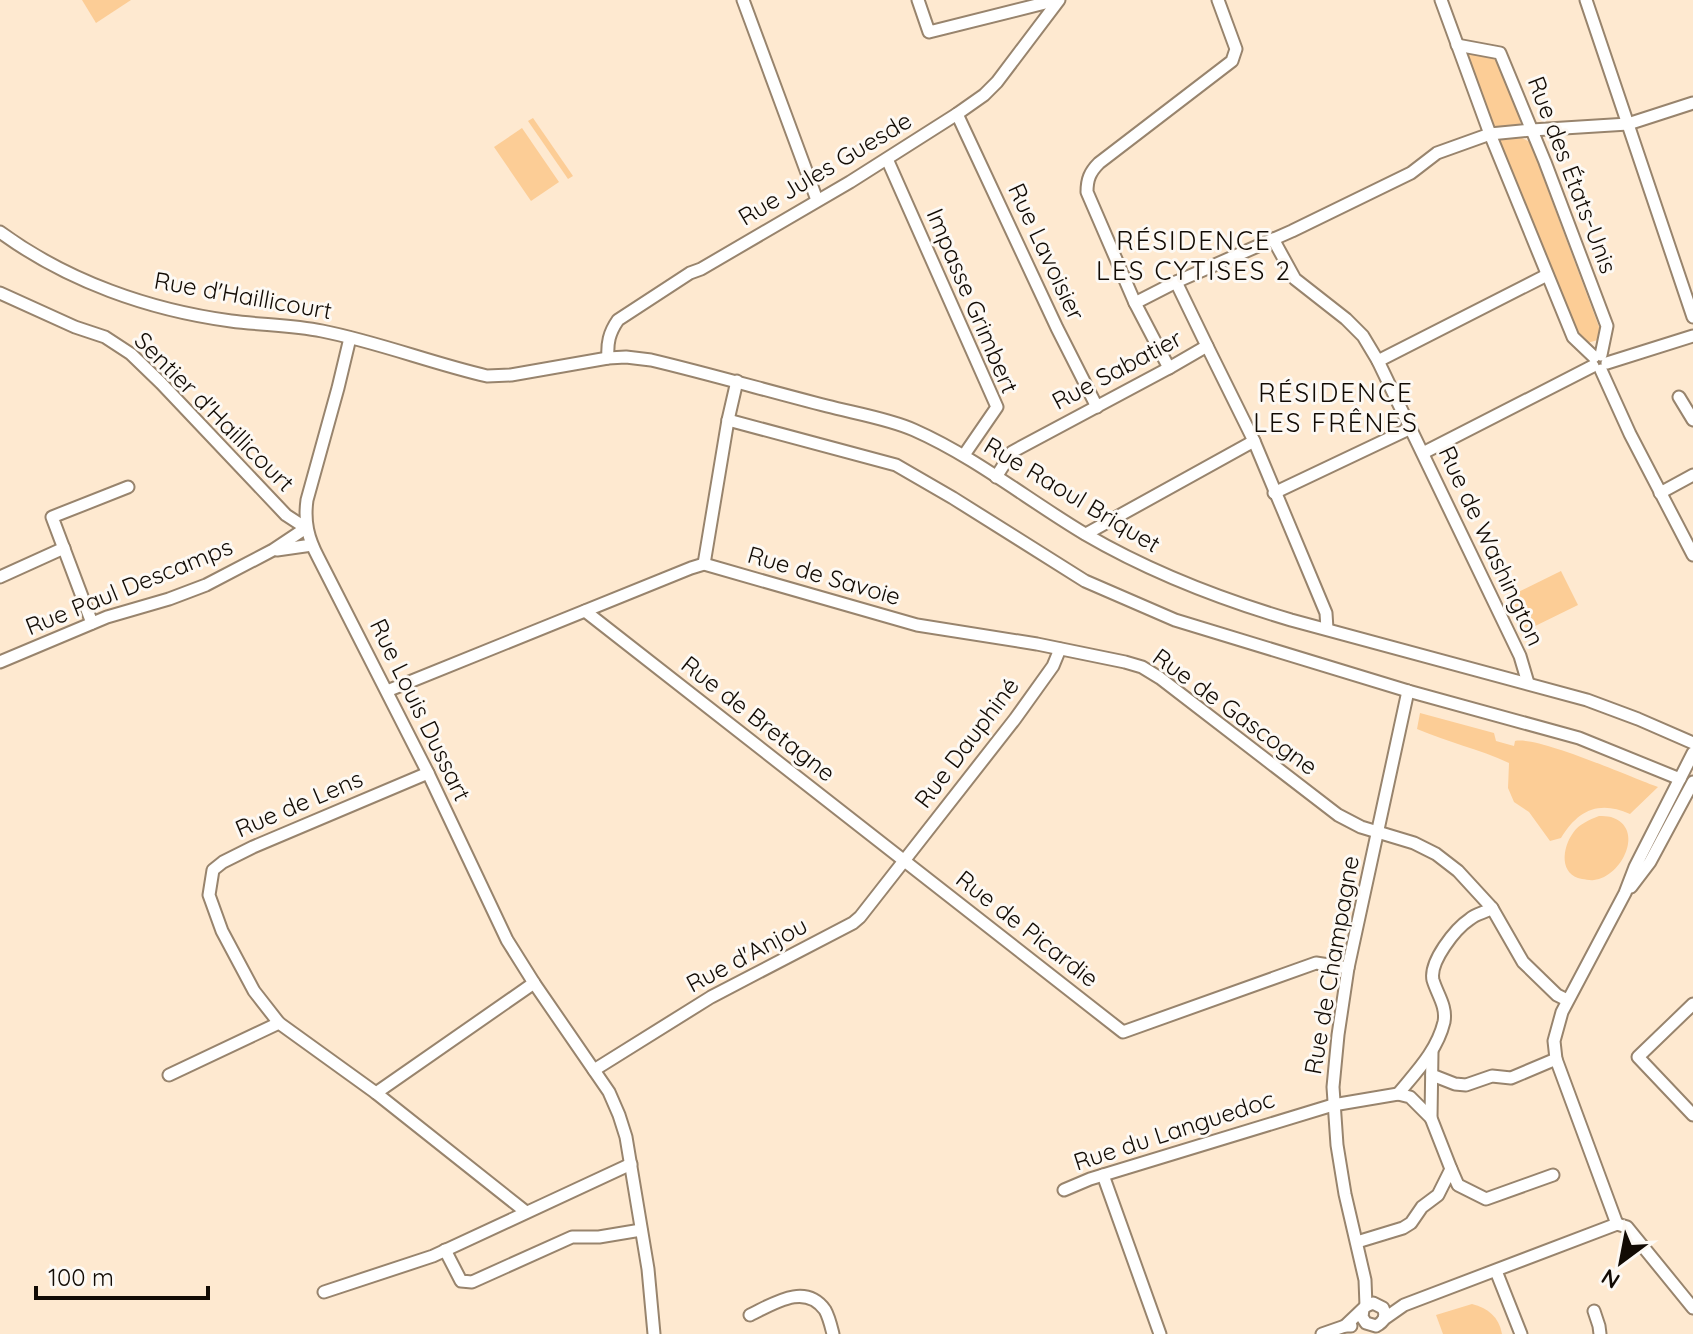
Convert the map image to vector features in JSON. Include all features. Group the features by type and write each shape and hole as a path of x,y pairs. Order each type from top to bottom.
{"street":[{"path":"743,0 817,200"},
{"path":"918,0 929,32 1058,0"},
{"name":"Rue Jules Guesde","path":"608,358 608,340 618,320 690,273 887,159 984,95 1058,0"},
{"path":"1169,368 1135,303 1087,192 1087,181 1099,163 1232,61 1236,49 1218,0"},
{"path":"1441,0 1490,134 1573,337 1599,362 1630,434 1693,555"},
{"path":"1586,0 1693,317"},
{"name":"Rue des États-Unis","path":"1457,45 1500,53 1607,326 1599,362"},
{"path":"1135,303 1411,173 1437,153 1490,134 1628,124 1693,103"},
{"name":"Rue Lavoisier","path":"957,114 1097,407"},
{"name":"Impasse Grimbert","path":"887,159 997,407 964,455"},
{"name":"Rue d'Haillicourt","path":"0,232 88,282 147,303 197,316 304,328 350,338"},
{"name":"Rue de Washington","path":"1273,239 1295,279 1346,319 1363,336 1378,361 1520,656 1528,683"},
{"path":"1378,361 1547,275"},
{"name":"Rue Sabatier","path":"996,477 1012,452 1207,346 1176,282"},
{"name":"Sentier d'Haillicourt","path":"0,293 105,337 131,354 286,515 306,528"},
{"path":"1423,453 1599,362 1693,336"},
{"path":"350,338 487,376 511,375 608,358"},
{"name":"Rue Louis Dussart","path":"350,338 307,500 306,528 507,940 609,1092 619,1115 626,1137 648,1269 654,1334"},
{"path":"1207,346 1254,441 1326,613 1327,629"},
{"name":"Rue Raoul Briquet","path":"608,358 651,360 911,429 964,455 1086,534 1131,559 1203,590 1256,609 1613,709 1693,743"},
{"path":"387,691 704,564 737,381"},
{"path":"1679,397 1693,420"},
{"path":"728,420 896,465 1085,581 1175,620 1408,691 1579,738 1680,779"},
{"path":"1274,493 1411,428"},
{"path":"1086,534 1254,441"},
{"path":"1660,493 1693,475"},
{"path":"92,623 52,517 128,487"},
{"name":"Rue Paul Descamps","path":"0,662 92,623 206,585 273,550 306,528"},
{"name":"Rue Paul Descamps","path":"273,550 312,545"},
{"path":"0,577 64,548"},
{"name":"Rue de Savoie","path":"704,564 917,625 1060,649"},
{"name":"Rue de Bretagne","path":"585,611 904,861"},
{"name":"Rue de Gascogne","path":"1060,649 1142,667 1338,815 1353,824 1404,838 1436,854 1458,871 1492,908 1523,962 1557,995 1567,1000"},
{"name":"Rue Dauphiné","path":"904,861 1015,719 1053,666 1060,649"},
{"name":"Rue de Champagne","path":"1382,1317 1365,1280 1341,1169 1333,1105 1338,1035 1348,968 1408,691"},
{"path":"1617,1224 1556,1059 1556,1032 1567,1000 1625,893 1693,753"},
{"name":"Rue de Lens","path":"279,1023 254,991 222,931 209,895 213,870 253,847 428,773"},
{"path":"1625,893 1650,862 1693,784"},
{"name":"Rue de Picardie","path":"904,861 1123,1032 1316,963 1348,968"},
{"name":"Rue d'Anjou","path":"594,1070 711,997 853,923 904,861"},
{"path":"1431,1118 1410,1097 1398,1094 1432,1052 1443,1026 1445,1015 1432,972 1453,933 1470,918 1492,908"},
{"path":"376,1093 534,983"},
{"path":"1693,1004 1638,1057 1693,1115"},
{"path":"169,1075 279,1023 376,1093 526,1212"},
{"path":"1432,1052 1431,1118 1458,1185 1486,1199 1553,1175"},
{"path":"1432,1075 1466,1085 1492,1076 1511,1078 1556,1059"},
{"name":"Rue du Languedoc","path":"1064,1190 1103,1175 1333,1105 1398,1094"},
{"path":"324,1292 433,1256 631,1164"},
{"path":"1357,1242 1411,1223 1422,1207 1438,1195 1451,1169"},
{"path":"1103,1175 1160,1334"},
{"path":"1322,1334 1345,1326 1376,1326 1382,1317 1404,1305 1617,1224 1627,1227 1693,1308"},
{"path":"445,1250 461,1281 472,1282 572,1237 599,1237 641,1230"},
{"path":"1496,1271 1521,1334"},
{"name":"Rue de Champagne","path":"1364,1308 1365,1280"},
{"path":"750,1315 789,1297 810,1298 826,1312 833,1334"},
{"path":"1345,1326 1373,1303 1382,1317"},
{"path":"1364,1308 1362,1317 1370,1328"},
{"path":"1594,1311 1600,1334"}],"shaded area":[{"path":"82,0 131,0 96,23"},
{"path":"1469,53 1490,54 1500,62 1521,121 1519,128 1489,128 1465,61"},
{"path":"533,118 573,176 568,179 528,121"},
{"path":"522,128 559,182 531,201 494,147"},
{"path":"1522,138 1530,142 1601,339 1584,344 1574,333 1497,147 1500,140"},
{"path":"1561,571 1578,605 1525,631 1508,597"},
{"path":"1420,713 1494,733 1496,741 1514,746 1515,741 1527,741 1563,751 1658,787 1630,814 1609,808 1590,810 1575,820 1561,838 1550,841 1529,812 1514,802 1508,788 1509,763 1417,729"},
{"path":"1599,816 1611,817 1627,831 1626,852 1621,862 1604,877 1582,879 1569,872 1565,853 1578,827"},
{"path":"1472,1304 1492,1314 1502,1334 1443,1334 1436,1315"}],"district":[{"name":"RÉSIDENCE LES CYTISES 2","path":"1194,256"},
{"name":"RÉSIDENCE LES FRÊNES","path":"1336,408"}]}
